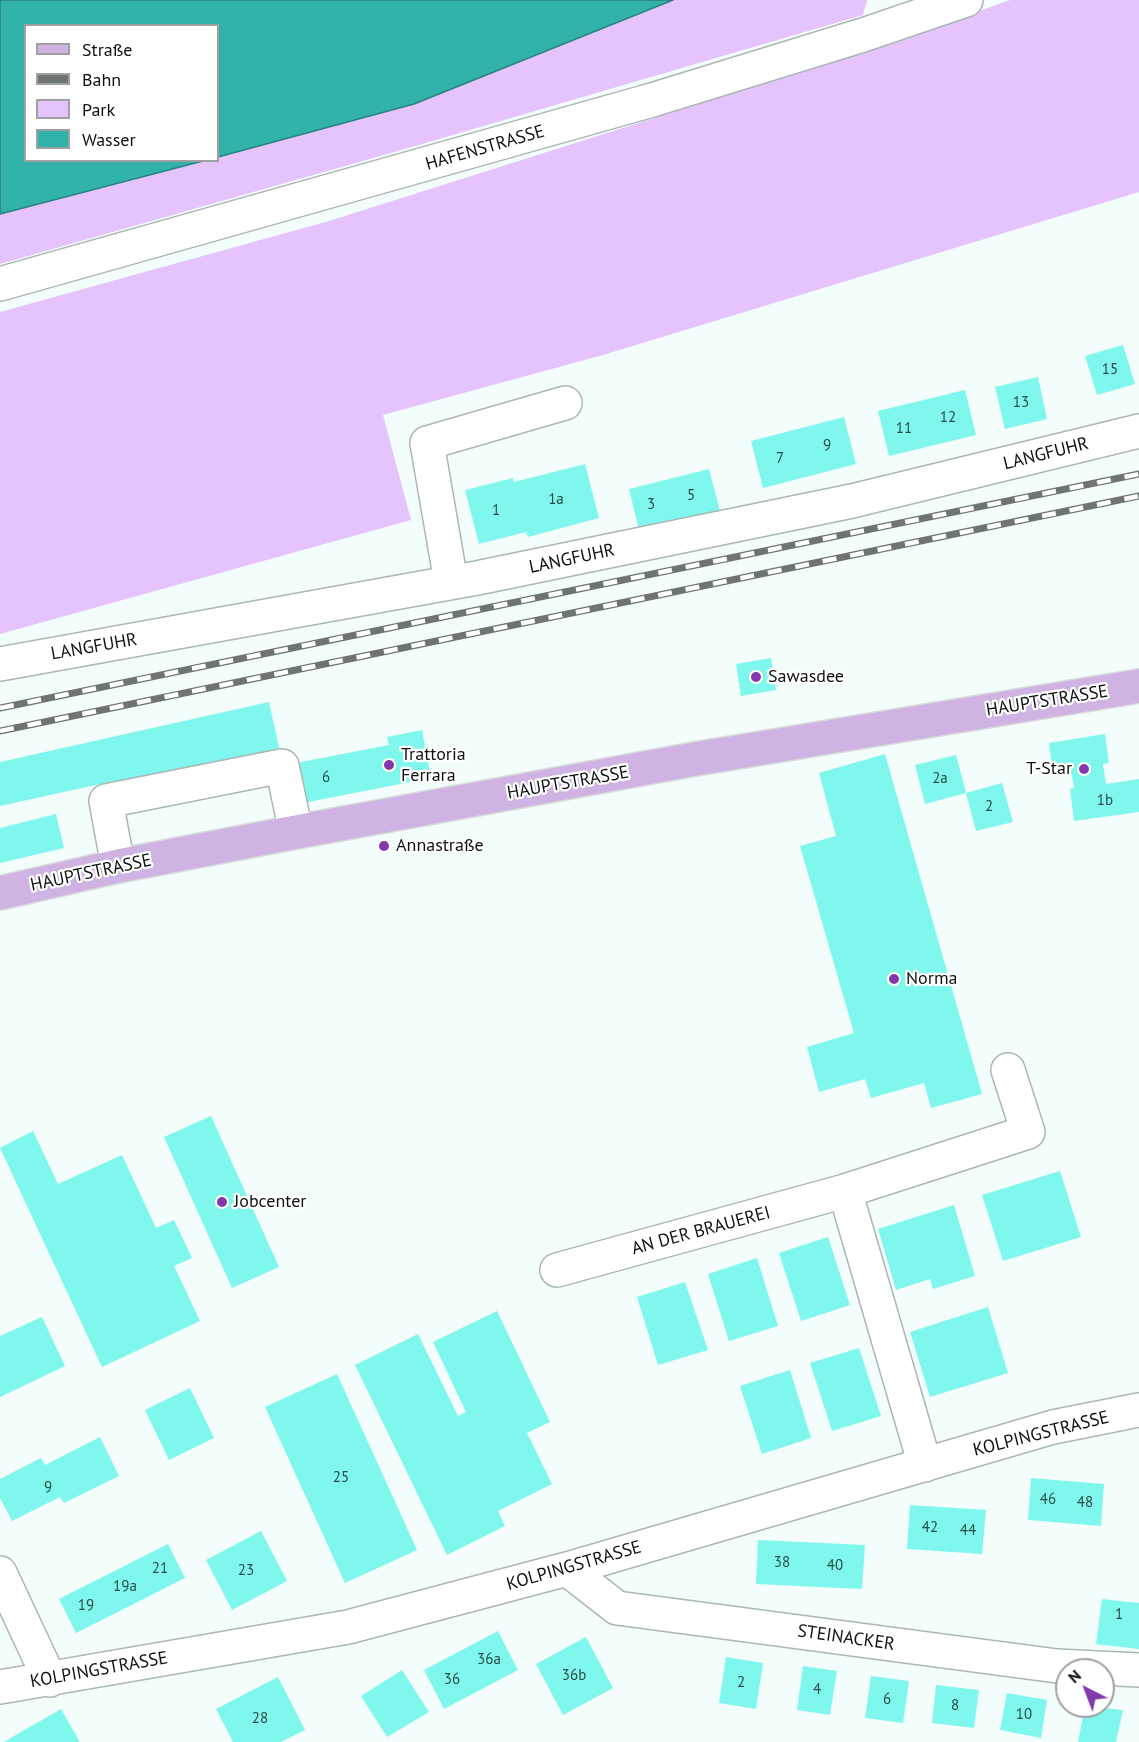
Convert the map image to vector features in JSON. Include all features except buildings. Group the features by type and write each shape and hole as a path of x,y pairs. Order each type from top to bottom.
{"main road":[{"name":"HAUPTSTRASSE","path":"0,893 118,866 296,832 579,771 695,759 1139,686"}],"street":[{"name":"HAFENSTRASSE","path":"0,284 629,106 913,10 966,0"},
{"path":"451,582 427,443 565,403"},
{"name":"LANGFUHR","path":"0,664 451,582 852,501 1139,431"},
{"path":"118,866 106,801 282,766 296,832"},
{"name":"AN DER BRAUEREI","path":"557,1270 845,1191 1028,1132 1008,1070"},
{"path":"845,1191 925,1465"},
{"name":"KOLPINGSTRASSE","path":"0,1688 348,1627 567,1569 1053,1427 1139,1410"},
{"name":"STEINACKER","path":"567,1569 617,1608 1057,1666 1139,1670"},
{"path":"0,1573 50,1680"}],"green space":[{"path":"673,0 867,0 863,15 412,147 0,264 0,214 199,162 219,162 219,157 414,104"},
{"path":"1010,0 1139,0 1139,192 603,355 383,415 411,520 0,634 0,312 329,221 888,44"}],"water":[{"path":"0,0 673,0 414,104 219,157 219,24 24,24 24,162 199,162 0,214"}],"railway":[{"path":"0,708 1139,474"},
{"path":"0,731 1139,496"}],"place":[{"name":"Sawasdee","path":"756,677"},
{"name":"Trattoria Ferrara","path":"389,765"},
{"name":"T-Star","path":"1084,769"},
{"name":"Annastraße","path":"384,846"},
{"name":"Norma","path":"894,979"},
{"name":"Jobcenter","path":"222,1202"}]}
